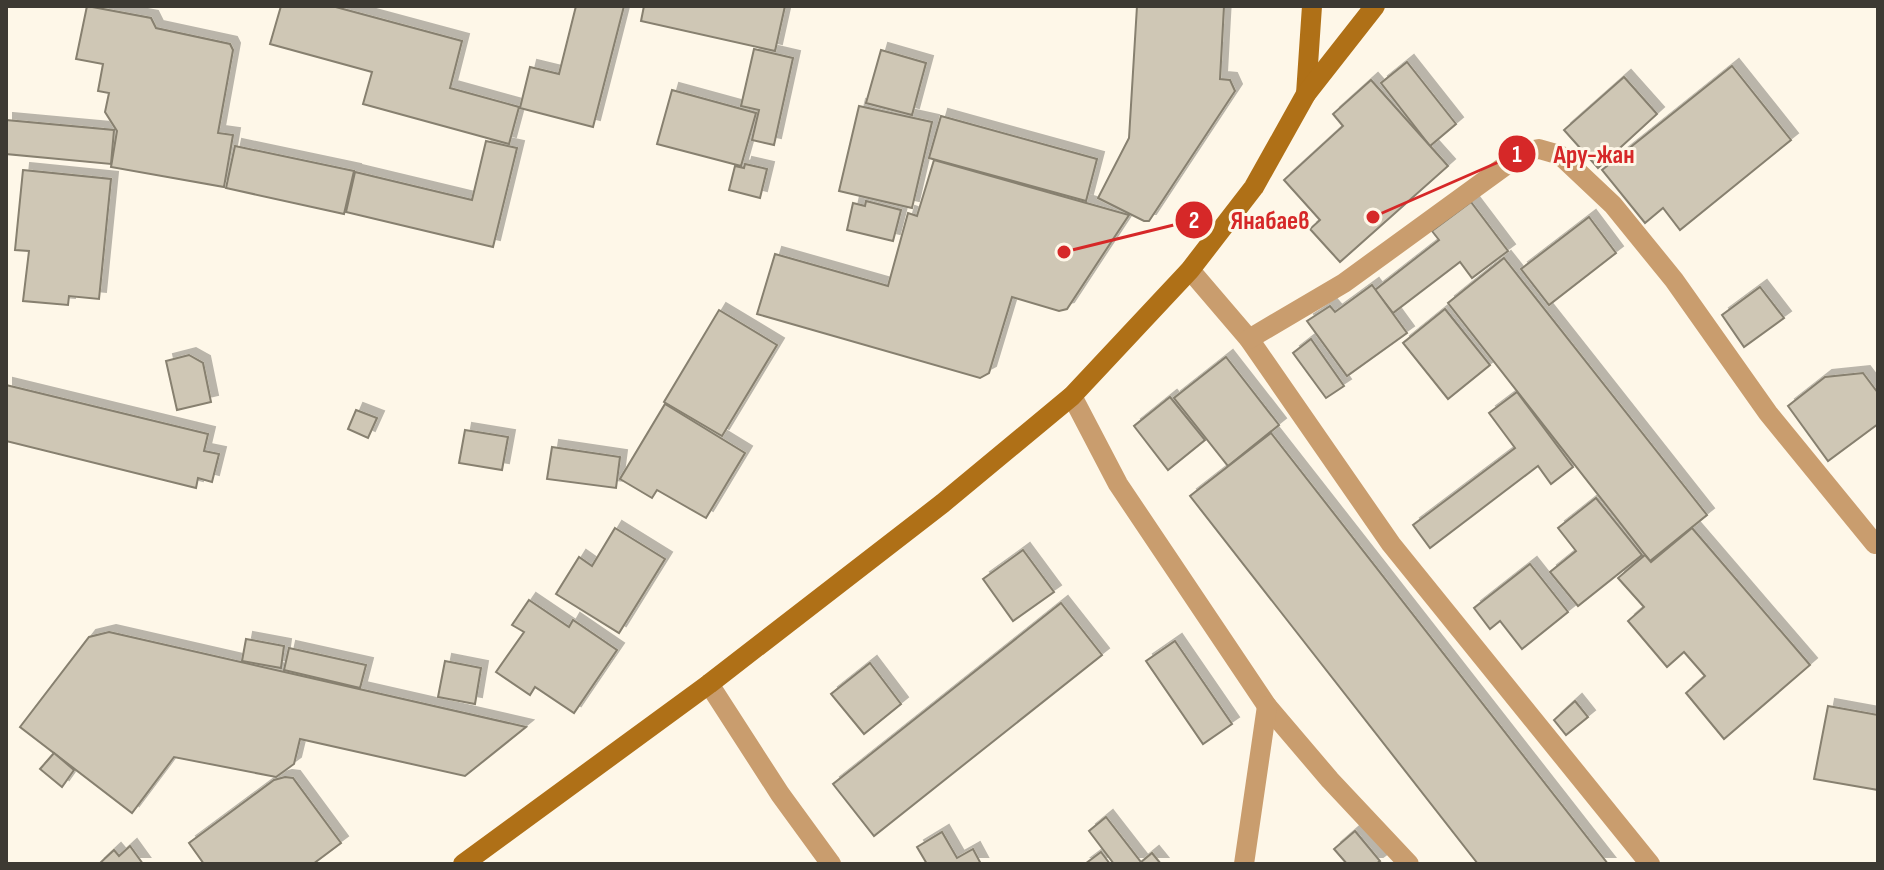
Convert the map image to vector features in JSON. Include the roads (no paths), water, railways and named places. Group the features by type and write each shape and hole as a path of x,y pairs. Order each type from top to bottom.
{"main road":[{"path":"1306,94 1312,6"},
{"path":"463,864 709,684 943,503 1072,396 1190,270 1254,187 1306,94 1375,6"}],"street":[{"path":"1249,339 1344,283 1524,152 1549,151 1568,161 1621,216 1674,280 1768,413 1875,544"},
{"path":"1190,270 1249,339 1391,544 1650,864"},
{"path":"1072,396 1118,484 1267,706 1330,780 1409,864"},
{"path":"709,684 780,794 831,864"},
{"path":"1244,864 1267,706"}],"place":[{"name":"Ару-жан","path":"1373,217"},
{"name":"Янабаев","path":"1064,252"}]}
